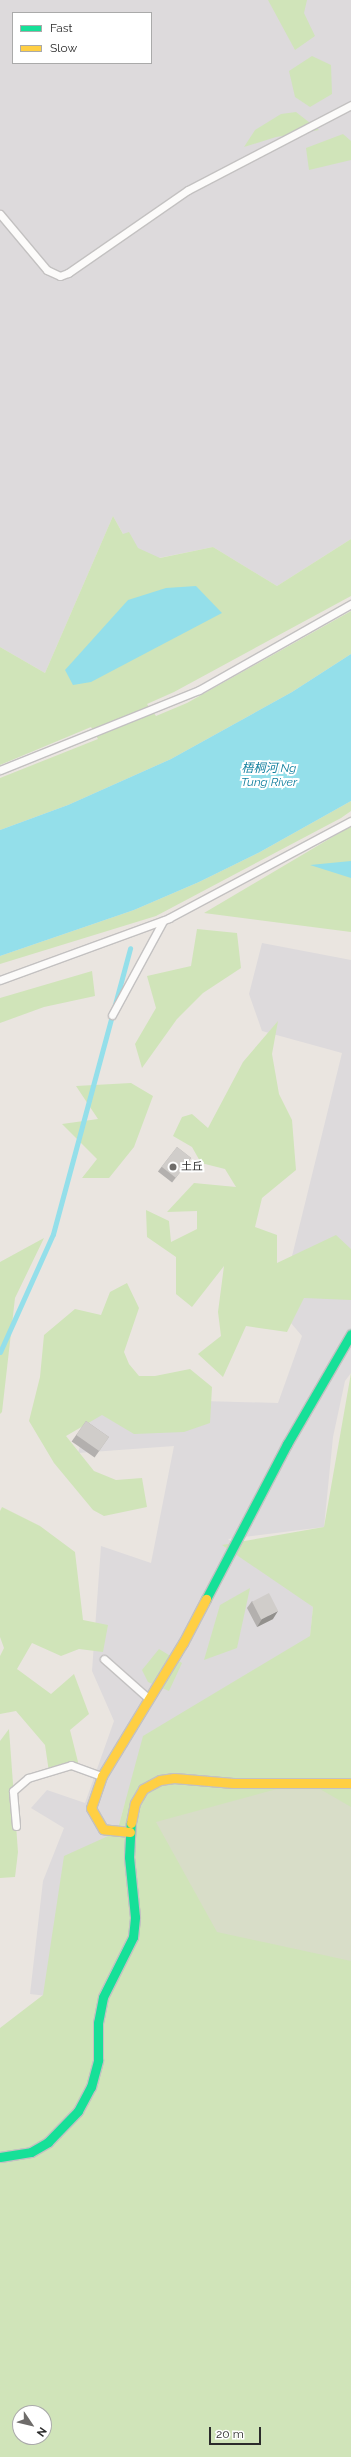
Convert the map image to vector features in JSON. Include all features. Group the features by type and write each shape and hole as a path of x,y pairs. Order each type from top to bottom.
{"street":[{"path":"130,1832 103,1829 91,1808 102,1776 183,1642 279,1458 351,1334"},
{"path":"0,2157 31,2152 48,2142 78,2111 91,2087 98,2060 98,2023 103,1997 128,1949 134,1930 130,1832 132,1812 137,1796 148,1785 160,1780 174,1778 229,1782 351,1783"}],"lane":[{"path":"0,214 46,270 60,276 68,273 188,190 351,105"},
{"path":"0,770 199,690 351,604"},
{"path":"0,980 163,920 351,821"},
{"path":"112,1015 163,920"},
{"path":"104,1659 149,1699"},
{"path":"16,1826 13,1791 28,1778 72,1765 102,1776"}],"shaded area":[{"path":"0,0 351,0 351,539 277,586 213,547 139,562 113,516 45,673 0,647"},
{"path":"262,943 351,960 351,1373 345,1381 333,1437 324,1527 228,1539 313,1607 309,1647 125,1803 117,1832 56,1997 30,1994 43,1881 64,1828 31,1808 47,1790 85,1803 114,1721 92,1671 101,1546 151,1563 174,1446 78,1453 94,1398 278,1403 302,1336 279,1309 342,1053 262,1031 249,994"}],"green space":[{"path":"268,0 307,0 304,13 315,36 295,50"},
{"path":"312,56 331,65 332,94 310,107 295,97 289,71"},
{"path":"296,112 319,130 276,137 244,147 255,130 281,114"},
{"path":"343,134 351,141 351,160 309,170 306,148"},
{"path":"113,516 123,534 129,532 138,548 160,558 213,547 277,586 351,539 351,596 174,692 147,704 156,716 187,703 351,611 351,654 292,692 171,759 68,805 0,830 0,778 98,739 91,727 0,765 0,647 45,673"},
{"path":"351,801 351,811 341,818 156,916 0,964 0,956 134,910 199,882 260,852"},
{"path":"351,826 351,932 204,913"},
{"path":"197,929 237,933 241,968 203,993 177,1019 142,1068 135,1044 156,1008 147,976 191,966"},
{"path":"92,971 95,996 44,1007 0,1023 0,998"},
{"path":"278,1021 272,1054 279,1094 292,1120 296,1170 262,1198 255,1227 277,1235 277,1263 336,1235 351,1249 351,1300 304,1298 287,1332 246,1326 223,1377 198,1354 221,1336 218,1312 224,1266 192,1307 176,1294 176,1257 147,1237 146,1210 169,1221 171,1242 197,1229 197,1211 167,1212 194,1183 236,1187 225,1169 201,1163 192,1147 173,1136 182,1117 192,1114 208,1128 243,1062"},
{"path":"131,1083 153,1096 134,1147 109,1178 82,1178 97,1159 62,1124 98,1119 76,1086"},
{"path":"44,1238 15,1298 2,1412 0,1414 0,1262"},
{"path":"127,1283 139,1308 124,1352 129,1364 139,1376 155,1376 190,1369 212,1387 210,1423 184,1432 134,1434 102,1415 66,1436 94,1471 116,1480 142,1478 147,1507 104,1516 93,1510 54,1463 29,1421 40,1377 44,1335 75,1309 101,1315 110,1292"},
{"path":"351,1373 351,2457 0,2457 0,2028 43,1995 64,1856 117,1832 143,1736 310,1636 313,1607 222,1545 324,1527"},
{"path":"2,1507 40,1526 75,1552 83,1620 108,1625 103,1652 79,1649 61,1656 32,1643 17,1669 51,1694 74,1674 89,1714 70,1730 80,1770 49,1772 45,1745 16,1711 0,1714 0,1656 4,1648 0,1637 0,1511"},
{"path":"250,1588 237,1648 204,1660 220,1605"},
{"path":"159,1649 182,1663 169,1691 148,1682 142,1670"},
{"path":"9,1729 18,1852 15,1877 0,1878 0,1741"},
{"path":"306,1781 351,1807 351,1961 217,1932 156,1822"}],"water":[{"path":"196,586 222,613 91,682 73,685 65,670 128,600 166,588"},
{"name":"梧桐河 Ng Tung River","path":"351,654 351,801 260,852 199,882 134,910 0,956 0,830 68,805 171,759 292,692"},
{"path":"351,861 351,878 310,865"}],"building":[{"name":"土丘","path":"177,1147 191,1158 176,1178 162,1167"},
{"path":"86,1421 109,1437 99,1451 76,1435"},
{"path":"269,1593 278,1611 261,1619 252,1602"}],"waterway":[{"path":"0,1352 53,1234 130,948"}],"traffic: fast":[{"path":"206,1599 287,1444 351,1334"},
{"path":"0,2157 31,2152 48,2142 78,2111 91,2087 98,2060 98,2023 103,1997 133,1937 135,1917 129,1857 131,1823"}],"traffic: slow":[{"path":"130,1832 103,1829 91,1808 102,1776 183,1643 206,1599"},
{"path":"131,1823 135,1803 143,1789 160,1780 174,1778 233,1783 351,1783"}],"place":[{"name":"土丘","path":"173,1167"}]}
